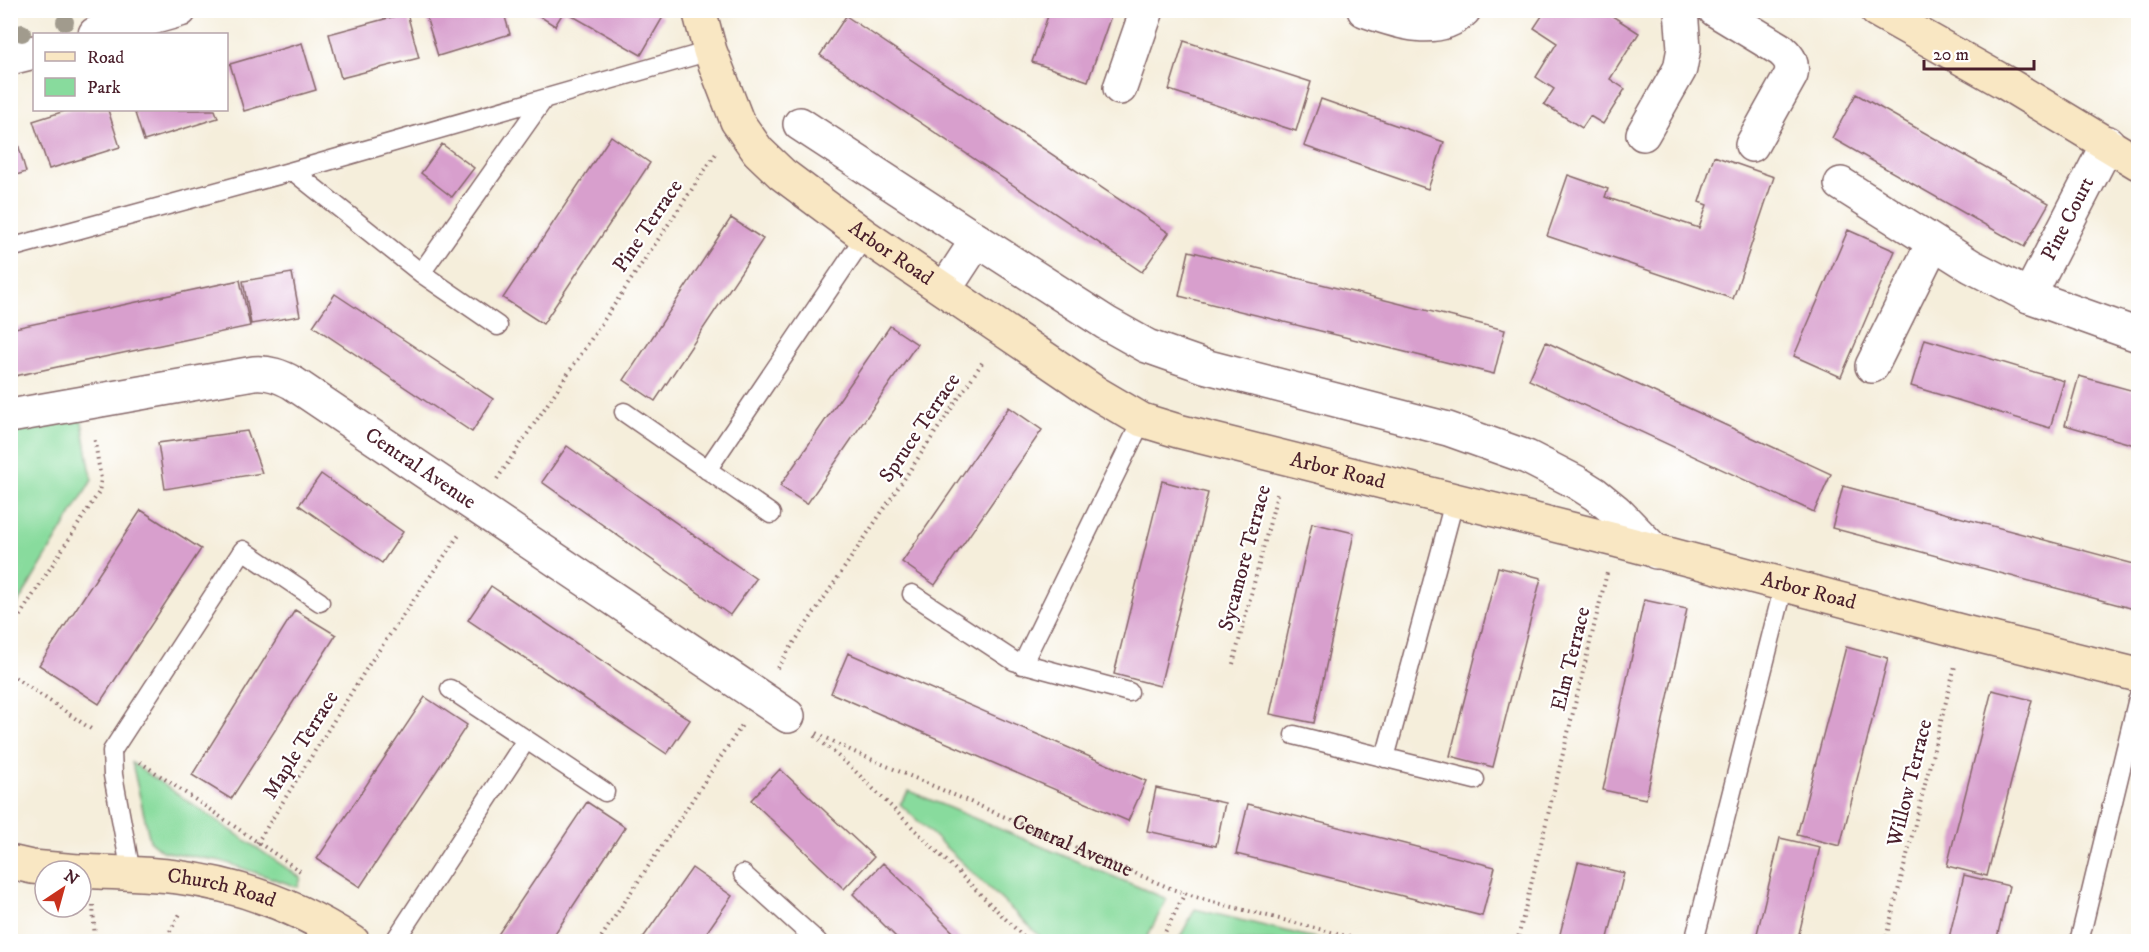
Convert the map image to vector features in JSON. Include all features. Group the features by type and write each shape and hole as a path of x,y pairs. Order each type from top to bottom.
{"street":[{"path":"99,33 180,10"},
{"name":"Arbor Road","path":"699,10 710,51 737,121 747,137 768,161 805,192 865,236 1096,393 1142,420 1454,502 1615,540 1964,632 2139,675"},
{"path":"1120,88 1147,10"},
{"path":"1364,10 1418,25 1445,22 1464,10"},
{"path":"1643,134 1680,69 1684,48 1681,10"},
{"path":"1715,10 1781,50 1790,58 1791,75 1752,145"},
{"path":"1876,10 2139,163"},
{"path":"10,58 33,52"},
{"path":"800,124 1106,323 1147,346 1204,366 1448,429 1527,457 1595,494 1616,511 1656,552"},
{"name":"Pine Court","path":"2029,296 2108,143"},
{"path":"1841,184 1991,277 2029,296 2139,335"},
{"path":"945,289 977,240"},
{"path":"1872,366 1933,243"},
{"name":"Central Avenue","path":"10,416 254,373 265,373 286,379 788,716"},
{"name":"Church Road","path":"10,862 33,867"},
{"name":"Church Road","path":"93,872 189,879 250,893 285,904 336,937"}],"lane":[{"path":"10,248 293,171 710,51"},
{"path":"421,273 544,99"},
{"path":"293,171 421,273 498,326"},
{"path":"707,470 865,236"},
{"path":"624,412 771,514"},
{"path":"1022,664 1142,420"},
{"path":"1385,758 1454,502"},
{"path":"131,873 112,775 111,757 243,550 320,602"},
{"path":"1694,942 1784,585"},
{"path":"912,594 1005,657 1022,664 1129,692"},
{"path":"450,689 605,792"},
{"path":"2079,942 2139,698"},
{"path":"1294,735 1475,780"},
{"path":"394,942 526,740"},
{"path":"743,874 818,942"}],"path":[{"name":"Pine Terrace","path":"584,348 737,121"},
{"name":"Spruce Terrace","path":"861,543 1005,330"},
{"path":"10,631 101,488 89,403"},
{"name":"Sycamore Terrace","path":"1233,664 1287,459"},
{"name":"Elm Terrace","path":"1517,942 1615,540"},
{"name":"Willow Terrace","path":"1885,942 1964,632"},
{"name":"Maple Terrace","path":"258,843 370,663"},
{"path":"10,674 304,874"},
{"path":"788,716 854,770 1029,942"},
{"name":"Central Avenue","path":"788,716 852,751 1185,894 1370,942"},
{"path":"598,942 656,855"},
{"path":"1160,942 1185,894"}],"green space":[{"path":"81,416 92,480 11,615 11,429"},
{"path":"132,763 301,878 298,887 221,861 162,851 150,841"},
{"path":"909,791 1167,899 1145,941 1045,941 900,804"},
{"path":"1195,909 1327,941 1178,941"}],"building":[{"path":"424,10 503,10 510,34 438,56"},
{"path":"530,10 651,10 663,17 641,55 564,11 555,26"},
{"path":"1050,10 1113,10 1088,81 1032,62"},
{"path":"1546,10 1603,10 1639,33 1610,79 1625,89 1603,124 1590,116 1582,128 1544,104 1554,89 1536,77 1557,43 1534,28"},
{"path":"407,13 419,58 341,78 329,34"},
{"path":"846,16 1169,233 1142,272 820,55"},
{"path":"1184,41 1311,82 1296,131 1169,90"},
{"path":"302,43 316,90 244,111 230,64"},
{"path":"1856,94 2049,203 2024,247 1832,138"},
{"path":"1321,99 1444,142 1428,189 1304,146"},
{"path":"65,111 108,111 120,147 49,169 33,121"},
{"path":"134,111 215,111 218,118 144,141"},
{"path":"13,126 26,172 10,177 10,127"},
{"path":"611,136 650,163 543,324 503,298"},
{"path":"442,144 474,168 452,197 421,173"},
{"path":"1714,156 1774,177 1733,299 1547,236 1568,175 1608,189 1605,197 1699,228 1707,205 1699,202"},
{"path":"731,218 763,239 655,401 624,380"},
{"path":"1848,230 1895,251 1841,377 1794,356"},
{"path":"1189,251 1505,330 1494,374 1179,296"},
{"path":"292,273 300,316 251,324 243,281"},
{"path":"240,280 250,326 10,377 10,329"},
{"path":"335,294 493,399 472,432 313,326"},
{"path":"890,326 917,344 807,504 780,486"},
{"path":"1925,339 2064,381 2050,428 1911,386"},
{"path":"1546,342 1831,474 1814,512 1529,380"},
{"path":"2079,376 2138,392 2138,446 2065,425"},
{"path":"1009,407 1042,430 935,585 902,562"},
{"path":"247,431 262,473 165,489 158,443"},
{"path":"567,446 756,579 730,615 542,482"},
{"path":"321,474 403,532 382,563 299,505"},
{"path":"1162,481 1208,493 1160,686 1114,674"},
{"path":"1843,486 2138,565 2138,610 1832,528"},
{"path":"141,510 201,549 99,704 39,665"},
{"path":"1312,523 1354,533 1314,723 1270,714"},
{"path":"1498,567 1541,578 1493,767 1450,756"},
{"path":"491,586 690,720 667,754 468,620"},
{"path":"1644,600 1687,609 1646,799 1603,790"},
{"path":"295,610 336,635 231,799 192,775"},
{"path":"1846,647 1888,658 1840,846 1797,835"},
{"path":"848,653 1146,781 1128,821 831,693"},
{"path":"1992,690 2032,700 1987,876 1947,866"},
{"path":"425,697 467,725 360,887 317,859"},
{"path":"780,769 874,857 844,889 751,800"},
{"path":"1156,788 1225,803 1216,846 1147,831"},
{"path":"587,802 625,827 554,935 549,942 493,942"},
{"path":"1248,804 1495,867 1482,916 1236,854"},
{"path":"1780,838 1820,847 1797,942 1755,942"},
{"path":"1578,862 1624,873 1607,942 1558,942"},
{"path":"883,863 963,942 901,942 853,894"},
{"path":"692,868 732,896 700,942 640,942"},
{"path":"1964,875 2009,886 1996,942 1948,942"}]}
